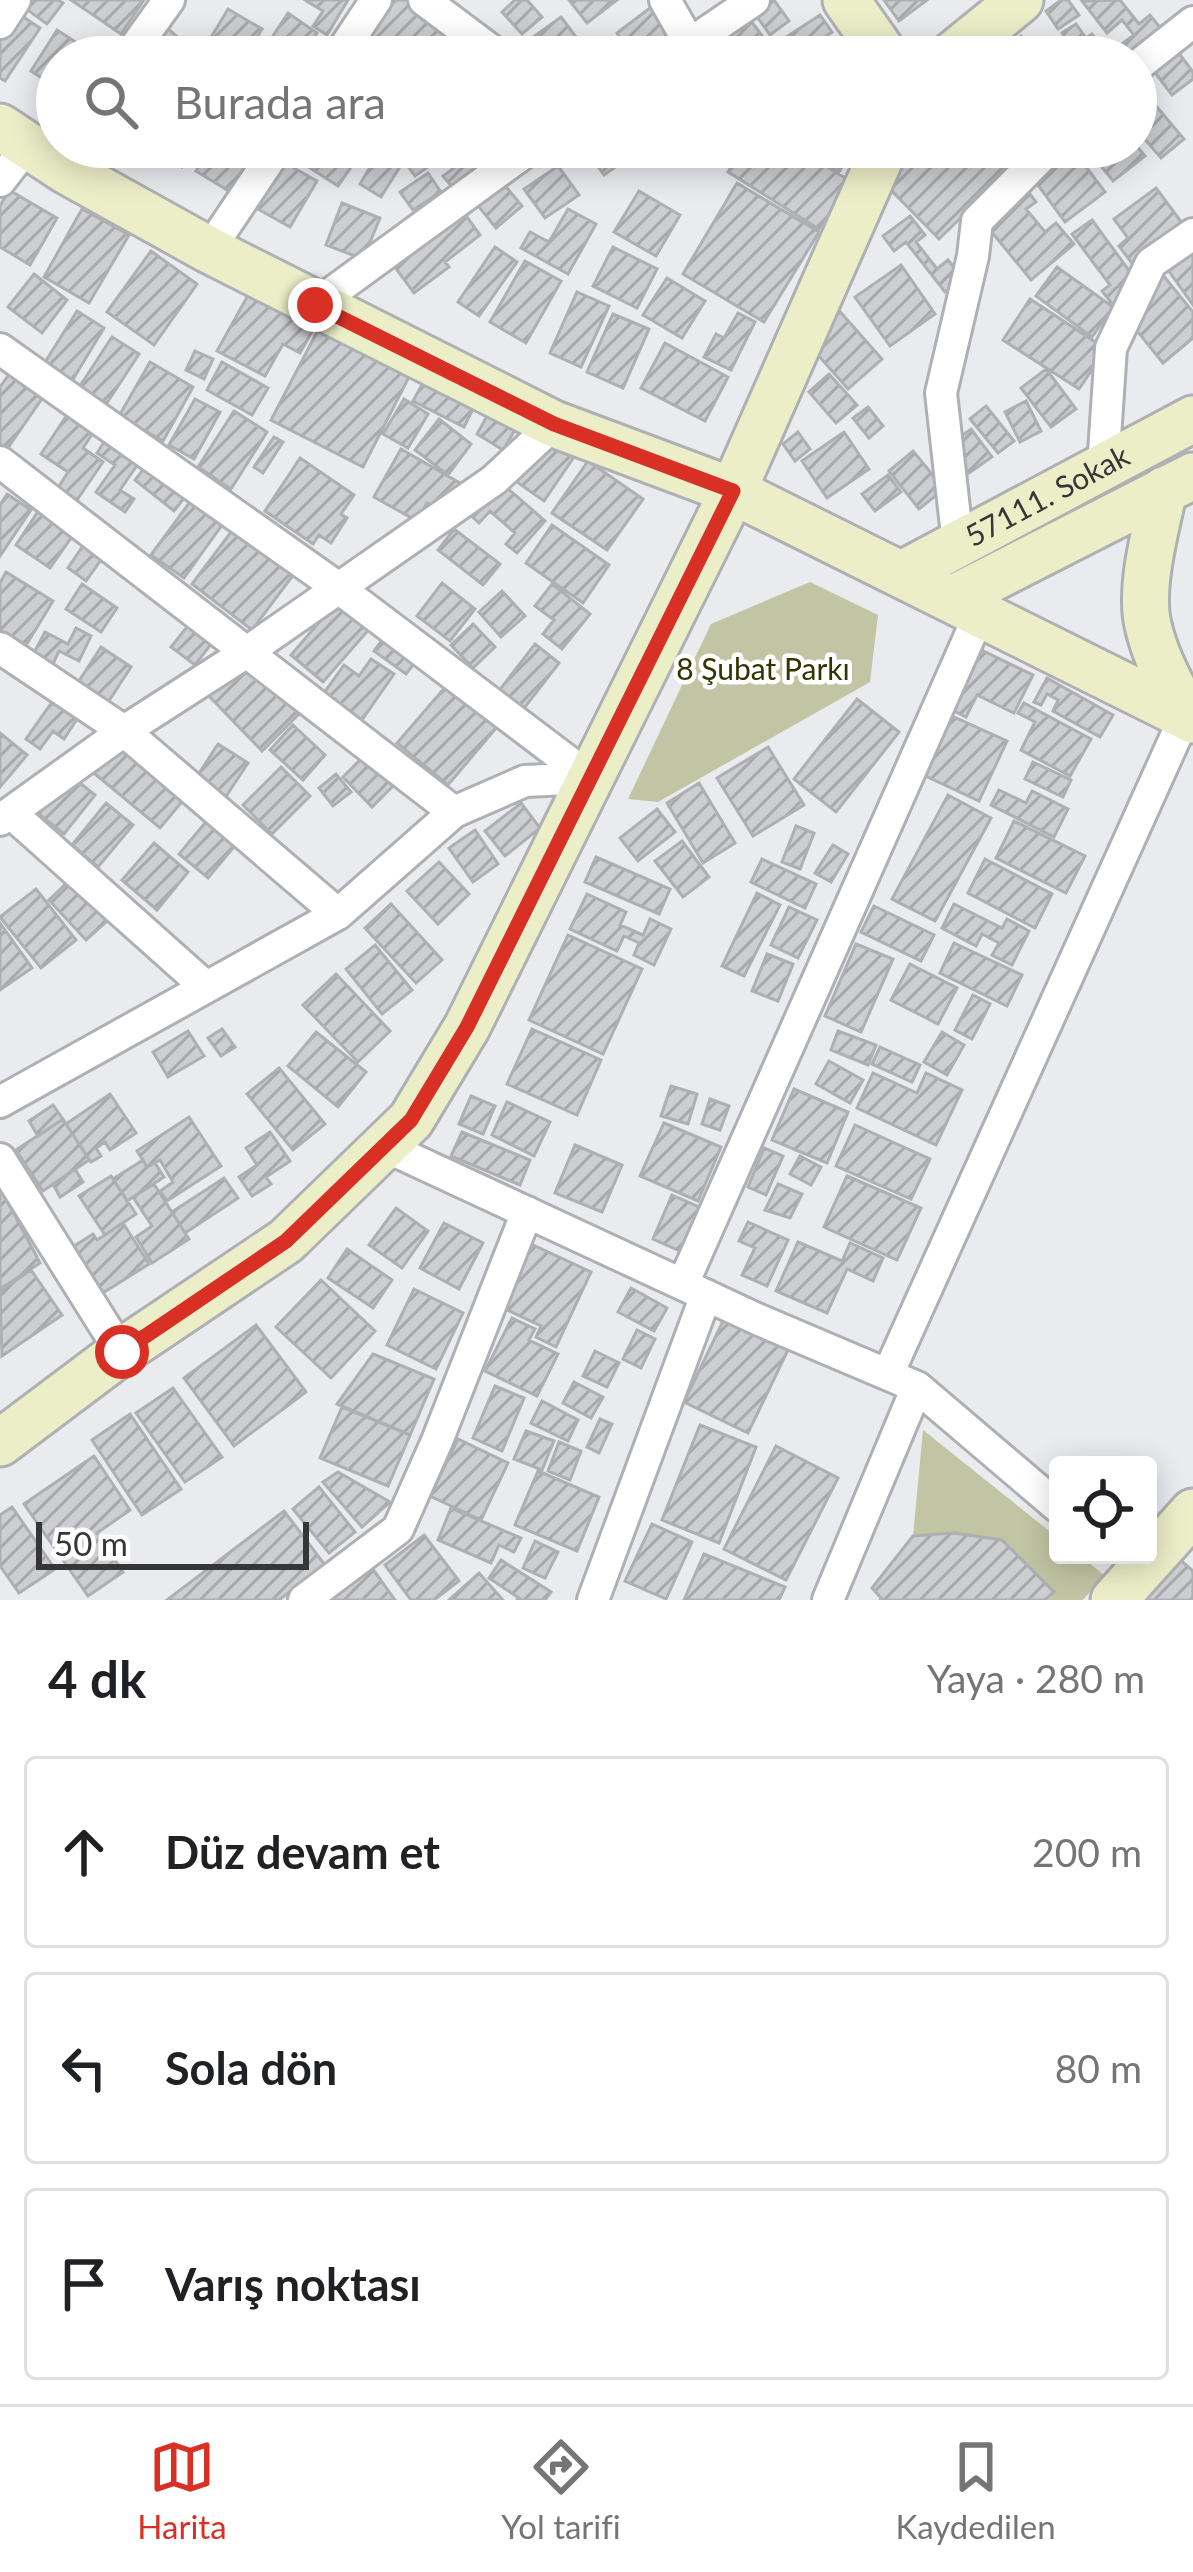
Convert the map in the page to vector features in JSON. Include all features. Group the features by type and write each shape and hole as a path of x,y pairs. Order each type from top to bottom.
{"main road":[{"path":"846,0 871,36"},
{"path":"976,36 1020,0"},
{"path":"59,168 208,250 554,424 733,491 1189,717"},
{"path":"0,1443 122,1352 286,1241 411,1120 467,1027 733,491 876,168"},
{"name":"57111. Sokak","path":"902,574 1193,419"},
{"path":"966,606 1179,483"},
{"path":"1179,483 1150,558 1146,620 1160,661 1189,717"},
{"path":"1122,1576 1193,1512"}],"street":[{"path":"0,23 15,0"},
{"path":"143,36 169,0"},
{"path":"352,36 376,0"},
{"path":"424,0 472,36"},
{"path":"665,0 676,36"},
{"path":"702,36 754,0"},
{"path":"1157,50 1193,22"},
{"path":"208,250 264,168"},
{"path":"315,305 503,168"},
{"path":"958,544 941,393 974,256 976,221 1030,168"},
{"path":"1103,467 1111,348 1151,263 1193,234"},
{"path":"0,349 340,590 590,778"},
{"path":"206,987 6,817 124,731 340,590 494,480 554,424"},
{"path":"0,462 454,812"},
{"path":"593,1600 694,1290 966,606"},
{"path":"0,648 124,731 338,914"},
{"path":"888,1374 1189,717"},
{"path":"0,1102 338,914 454,812 525,781 590,778"},
{"path":"384,1146 917,1387 1049,1499"},
{"path":"0,1160 122,1352"},
{"path":"304,1600 398,1529 527,1212"},
{"path":"828,1600 917,1387"}],"green space":[{"name":"8 Şubat Parkı","path":"810,582 878,615 870,682 658,802 628,799 711,624"},
{"path":"923,1430 1049,1531 1049,1564 1090,1564 1104,1575 1083,1600 878,1600 913,1536"}],"building":[{"path":"31,0 63,3 47,24 25,8"},
{"path":"71,0 144,0 121,34"},
{"path":"305,0 348,0 327,35 313,26 323,11"},
{"path":"385,0 415,0 456,28 451,36 361,36"},
{"path":"515,0 527,0 542,17 522,34 502,12"},
{"path":"569,0 617,0 587,23"},
{"path":"774,0 789,21 770,35 753,11"},
{"path":"884,0 927,0 899,21"},
{"path":"1068,0 1079,15 1058,29 1046,11"},
{"path":"1120,0 1139,24 1150,15 1163,31 1157,36 1133,36 1122,20 1107,33 1082,1"},
{"path":"650,8 670,36 619,36 617,33"},
{"path":"228,9 262,29 258,36 212,36"},
{"path":"14,11 40,28 5,81 0,78 0,31"},
{"path":"288,13 317,33 315,36 273,36"},
{"path":"820,15 832,32 826,36 788,36"},
{"path":"561,17 575,36 535,36"},
{"path":"748,17 762,36 729,36"},
{"path":"162,23 176,36 156,36"},
{"path":"1076,24 1085,36 1064,36 1062,33"},
{"path":"1175,48 1193,79 1172,95 1157,75 1157,61"},
{"path":"1157,107 1184,139 1161,158 1157,153"},
{"path":"198,168 248,168 232,193"},
{"path":"279,168 294,168 317,181 290,227 256,208"},
{"path":"310,168 350,168 338,186"},
{"path":"370,168 399,168 381,197 360,184"},
{"path":"454,168 476,168 452,187 443,176"},
{"path":"559,168 579,195 545,218 524,189"},
{"path":"730,168 829,168 850,181 819,229 728,172"},
{"path":"893,168 1009,171 939,239 881,180"},
{"path":"1052,168 1087,168 1105,192 1065,222 1035,181"},
{"path":"1103,168 1130,168 1113,181"},
{"path":"428,173 441,192 413,210 400,192"},
{"path":"502,182 522,206 496,228 476,203"},
{"path":"737,183 819,232 764,322 683,274"},
{"path":"1023,185 1036,202 1026,209 1045,232 1056,223 1074,244 1031,280 981,219"},
{"path":"1156,188 1185,227 1134,266 1119,246 1128,238 1114,219"},
{"path":"9,190 57,218 30,265 0,247 0,206"},
{"path":"639,191 680,215 656,256 614,232"},
{"path":"342,203 380,218 363,259 326,245"},
{"path":"459,206 480,235 414,293 389,259"},
{"path":"82,209 129,235 89,303 44,277"},
{"path":"568,209 596,224 568,274 521,248 530,232 549,242"},
{"path":"910,216 925,235 916,242 937,269 948,260 963,279 945,292 906,242 894,251 883,236"},
{"path":"1092,220 1133,276 1119,286 1127,297 1114,306 1102,291 1110,285 1072,234"},
{"path":"495,247 517,262 479,316 458,302"},
{"path":"613,247 657,269 637,308 593,286"},
{"path":"1193,247 1193,305 1166,267"},
{"path":"151,251 197,284 154,345 107,312"},
{"path":"525,261 561,281 526,343 490,322"},
{"path":"901,265 935,314 890,346 855,297"},
{"path":"1057,267 1113,307 1092,337 1036,296"},
{"path":"34,274 67,300 42,333 8,307"},
{"path":"1162,274 1193,312 1193,338 1163,363 1129,321"},
{"path":"667,278 705,301 682,338 643,315"},
{"path":"251,290 316,324 300,353 283,344 265,376 217,351"},
{"path":"577,292 609,306 581,367 550,353"},
{"path":"1030,299 1106,349 1079,389 1003,340"},
{"path":"835,306 882,359 848,389 801,336"},
{"path":"77,311 104,328 72,381 44,364"},
{"path":"738,313 755,322 731,370 704,357 716,334 724,338"},
{"path":"613,314 649,329 623,388 587,372"},
{"path":"319,328 410,375 363,467 271,420"},
{"path":"112,337 139,354 105,406 78,389"},
{"path":"665,343 728,377 705,421 641,388"},
{"path":"195,351 213,359 204,379 186,370"},
{"path":"150,362 193,387 163,441 119,416"},
{"path":"222,362 268,388 252,415 207,390"},
{"path":"1046,369 1076,409 1051,427 1021,388"},
{"path":"10,373 43,397 5,452 0,449 0,387"},
{"path":"829,374 857,405 836,423 809,392"},
{"path":"426,377 476,403 464,427 413,401"},
{"path":"195,399 220,412 194,459 169,445"},
{"path":"404,399 428,414 408,448 383,434"},
{"path":"1026,401 1041,431 1020,442 1005,412"},
{"path":"986,406 1014,441 998,453 970,419"},
{"path":"868,407 883,426 869,438 853,418"},
{"path":"71,409 97,427 83,448 103,462 77,500 58,488 68,472 41,454"},
{"path":"491,409 518,425 503,450 477,434"},
{"path":"234,411 267,432 231,489 198,467"},
{"path":"439,419 471,444 448,475 415,450"},
{"path":"971,429 992,457 969,473 949,445"},
{"path":"798,432 810,449 795,461 783,444"},
{"path":"844,432 869,469 827,498 802,461"},
{"path":"108,436 142,458 120,490 134,499 125,512 96,492 115,465 97,453"},
{"path":"274,437 283,442 263,473 254,467"},
{"path":"544,437 574,457 544,501 514,480"},
{"path":"401,449 465,486 439,509 427,503 417,521 374,497"},
{"path":"913,451 944,489 919,509 889,471"},
{"path":"300,458 354,495 341,514 347,518 331,543 319,535 313,544 265,511"},
{"path":"150,461 189,492 174,511 135,480"},
{"path":"588,461 643,499 607,550 552,513"},
{"path":"888,475 901,492 875,511 862,494"},
{"path":"497,479 545,521 517,553 506,544 515,533 490,511 479,523 467,512"},
{"path":"7,494 31,510 0,556 0,505"},
{"path":"195,495 227,518 184,578 151,555"},
{"path":"41,507 76,531 50,568 16,545"},
{"path":"237,524 297,570 252,630 192,584"},
{"path":"552,525 609,565 583,603 526,563"},
{"path":"454,529 500,564 483,585 438,550"},
{"path":"89,537 108,550 86,581 68,568"},
{"path":"6,572 53,601 25,647 0,632 0,583"},
{"path":"442,583 475,609 450,641 417,616"},
{"path":"82,584 117,608 101,632 66,609"},
{"path":"552,584 590,614 562,649 543,634 554,620 535,606"},
{"path":"502,591 525,616 501,637 479,612"},
{"path":"340,598 372,626 323,682 291,655"},
{"path":"195,617 218,635 195,665 171,647"},
{"path":"473,624 495,647 473,668 451,645"},
{"path":"76,628 91,636 79,661 59,651 51,668 31,658 45,632 68,644"},
{"path":"388,632 420,656 406,674 374,651"},
{"path":"535,644 559,663 522,711 498,692"},
{"path":"973,646 1033,675 1014,713 977,695 966,717 943,705"},
{"path":"101,647 131,667 105,707 75,687"},
{"path":"248,653 303,710 262,751 207,694"},
{"path":"371,659 394,674 362,720 324,693 344,665 359,676"},
{"path":"1047,678 1113,715 1100,737 1053,711 1058,700 1047,694 1041,705 1034,702"},
{"path":"447,685 497,727 448,785 397,743"},
{"path":"857,699 899,732 836,812 794,779"},
{"path":"52,702 77,719 64,739 53,731 40,749 26,739"},
{"path":"1024,703 1091,739 1070,776 1021,750 1035,722 1018,713"},
{"path":"943,712 1007,741 979,801 915,771"},
{"path":"293,725 325,755 303,780 270,750"},
{"path":"0,733 27,755 0,787"},
{"path":"115,739 186,797 160,828 89,769"},
{"path":"218,744 248,763 223,801 194,781"},
{"path":"768,747 804,805 753,836 717,778"},
{"path":"368,752 397,782 372,807 343,777"},
{"path":"1033,762 1071,780 1063,797 1025,779"},
{"path":"281,767 310,796 272,834 243,805"},
{"path":"336,774 351,792 333,806 319,788"},
{"path":"70,775 95,795 64,834 39,814"},
{"path":"699,783 735,843 703,863 667,803"},
{"path":"999,790 1026,803 1032,791 1068,809 1054,837 991,805"},
{"path":"948,795 991,818 935,921 892,899"},
{"path":"106,803 133,825 98,867 72,845"},
{"path":"521,803 540,828 505,856 485,831"},
{"path":"657,809 675,832 638,861 620,838"},
{"path":"211,816 239,841 208,878 179,854"},
{"path":"1014,821 1085,856 1066,893 996,858"},
{"path":"796,826 814,833 800,869 782,862"},
{"path":"475,830 498,864 473,882 449,848"},
{"path":"682,841 709,877 683,897 655,861"},
{"path":"154,843 188,872 157,910 122,880"},
{"path":"833,845 848,854 831,882 815,873"},
{"path":"596,857 670,889 659,914 585,882"},
{"path":"762,859 816,884 805,908 751,882"},
{"path":"985,859 1052,894 1035,928 968,893"},
{"path":"439,862 469,894 438,924 407,891"},
{"path":"76,874 114,915 86,940 49,900"},
{"path":"36,889 76,940 41,968 0,917"},
{"path":"757,893 780,905 744,976 722,966"},
{"path":"587,894 626,912 620,925 643,935 650,919 671,929 654,965 634,955 639,943 624,936 617,951 570,929"},
{"path":"391,904 442,960 416,983 365,928"},
{"path":"954,904 1002,928 1007,919 1029,931 1012,965 992,955 999,943 982,934 976,946 942,928"},
{"path":"874,906 934,935 921,961 861,932"},
{"path":"789,907 817,920 798,958 771,945"},
{"path":"0,923 32,968 0,990"},
{"path":"568,935 642,969 603,1054 529,1020"},
{"path":"954,943 1022,975 1007,1006 940,973"},
{"path":"856,944 893,959 861,1032 825,1016"},
{"path":"375,945 412,990 382,1014 346,969"},
{"path":"767,954 793,964 778,1001 752,991"},
{"path":"910,964 957,988 938,1024 891,1000"},
{"path":"336,974 390,1031 358,1062 303,1005"},
{"path":"973,995 990,1004 972,1039 955,1030"},
{"path":"222,1029 235,1047 221,1056 208,1038"},
{"path":"532,1029 601,1060 577,1115 507,1084"},
{"path":"188,1031 204,1056 168,1077 153,1052"},
{"path":"838,1031 876,1045 868,1065 831,1050"},
{"path":"316,1032 366,1072 338,1107 288,1066"},
{"path":"942,1032 964,1045 947,1075 924,1062"},
{"path":"880,1047 920,1065 912,1082 872,1064"},
{"path":"829,1061 863,1080 850,1103 816,1084"},
{"path":"279,1068 325,1124 293,1150 247,1094"},
{"path":"873,1073 917,1093 926,1073 962,1090 936,1145 857,1108"},
{"path":"671,1086 697,1094 688,1124 661,1116"},
{"path":"794,1089 848,1112 827,1163 772,1140"},
{"path":"110,1094 136,1133 110,1150 105,1142 96,1148 101,1156 91,1162 66,1124"},
{"path":"471,1096 495,1106 483,1134 459,1124"},
{"path":"710,1099 729,1106 720,1130 702,1124"},
{"path":"507,1102 550,1122 534,1156 492,1135"},
{"path":"53,1105 63,1119 38,1136 29,1121"},
{"path":"189,1117 221,1166 167,1201 160,1191 173,1182 160,1160 147,1167 137,1151"},
{"path":"63,1119 89,1160 43,1191 16,1150"},
{"path":"664,1123 721,1147 698,1201 640,1176"},
{"path":"855,1125 930,1159 911,1199 836,1166"},
{"path":"270,1132 290,1161 266,1177 271,1184 252,1196 239,1177 257,1165 246,1148"},
{"path":"462,1132 530,1160 520,1185 451,1156"},
{"path":"575,1145 622,1165 602,1212 555,1193"},
{"path":"764,1148 783,1156 766,1195 748,1187"},
{"path":"800,1156 821,1167 811,1185 790,1174"},
{"path":"143,1160 147,1167 155,1163 164,1177 127,1201 113,1179"},
{"path":"75,1169 83,1182 60,1197 53,1184"},
{"path":"111,1176 136,1214 105,1235 79,1196"},
{"path":"847,1176 921,1208 897,1260 824,1227"},
{"path":"224,1178 238,1198 185,1233 172,1212"},
{"path":"154,1184 189,1239 152,1263 136,1237 152,1226 133,1197"},
{"path":"778,1184 802,1194 790,1218 765,1210"},
{"path":"3,1193 40,1263 0,1289 0,1195"},
{"path":"672,1195 699,1207 680,1251 653,1239"},
{"path":"396,1208 428,1231 402,1268 369,1245"},
{"path":"748,1222 788,1240 767,1286 742,1275 755,1248 739,1241"},
{"path":"123,1223 149,1264 98,1296 68,1250 93,1234 97,1240"},
{"path":"444,1223 483,1243 459,1289 420,1268"},
{"path":"798,1242 842,1261 850,1243 883,1258 873,1281 847,1269 827,1313 776,1291"},
{"path":"531,1244 591,1272 556,1347 536,1337 541,1326 501,1307"},
{"path":"347,1249 392,1280 373,1308 328,1278"},
{"path":"31,1270 62,1315 2,1356 0,1291"},
{"path":"321,1280 375,1331 331,1378 276,1327"},
{"path":"631,1288 667,1308 654,1331 618,1312"},
{"path":"414,1289 463,1313 436,1369 387,1345"},
{"path":"512,1318 535,1329 529,1340 558,1354 537,1396 485,1371"},
{"path":"724,1319 788,1350 748,1433 684,1402"},
{"path":"256,1325 306,1392 234,1446 184,1378"},
{"path":"637,1330 655,1339 641,1368 623,1359"},
{"path":"595,1351 619,1363 607,1387 583,1376"},
{"path":"373,1354 434,1379 410,1435 337,1404"},
{"path":"574,1382 603,1397 591,1418 563,1403"},
{"path":"495,1386 524,1398 502,1451 473,1438"},
{"path":"173,1388 222,1457 185,1482 136,1413"},
{"path":"542,1401 578,1420 568,1441 531,1423"},
{"path":"342,1407 410,1435 388,1486 320,1458"},
{"path":"130,1414 181,1489 142,1515 92,1440"},
{"path":"600,1419 612,1424 599,1453 587,1447"},
{"path":"700,1425 756,1447 719,1543 662,1520"},
{"path":"526,1431 554,1441 542,1470 514,1459"},
{"path":"458,1439 508,1463 481,1520 430,1496"},
{"path":"559,1442 581,1451 570,1480 548,1471"},
{"path":"776,1446 838,1478 786,1580 724,1549"},
{"path":"94,1456 130,1510 97,1533 123,1572 88,1596 24,1504"},
{"path":"538,1471 599,1497 577,1551 515,1525"},
{"path":"338,1472 390,1502 362,1527 323,1482"},
{"path":"319,1487 355,1532 329,1553 293,1509"},
{"path":"12,1507 55,1569 19,1593 0,1566 0,1515"},
{"path":"451,1508 521,1538 514,1552 499,1545 491,1563 438,1540"},
{"path":"284,1511 325,1565 279,1600 167,1600"},
{"path":"652,1524 692,1542 666,1599 625,1581"},
{"path":"954,1533 1002,1540 1054,1592 1044,1600 883,1600 872,1588 913,1536"},
{"path":"424,1535 459,1581 434,1600 411,1600 385,1565"},
{"path":"535,1541 558,1552 545,1578 523,1568"},
{"path":"704,1554 785,1587 779,1600 684,1600"},
{"path":"1177,1557 1193,1571 1193,1600 1143,1600"},
{"path":"501,1560 551,1592 545,1600 517,1600 489,1578"},
{"path":"372,1568 395,1600 329,1600"},
{"path":"479,1573 503,1600 449,1600"}],"route":[{"path":"122,1352 286,1241 411,1120 467,1027 733,491 554,424 315,305"}]}
